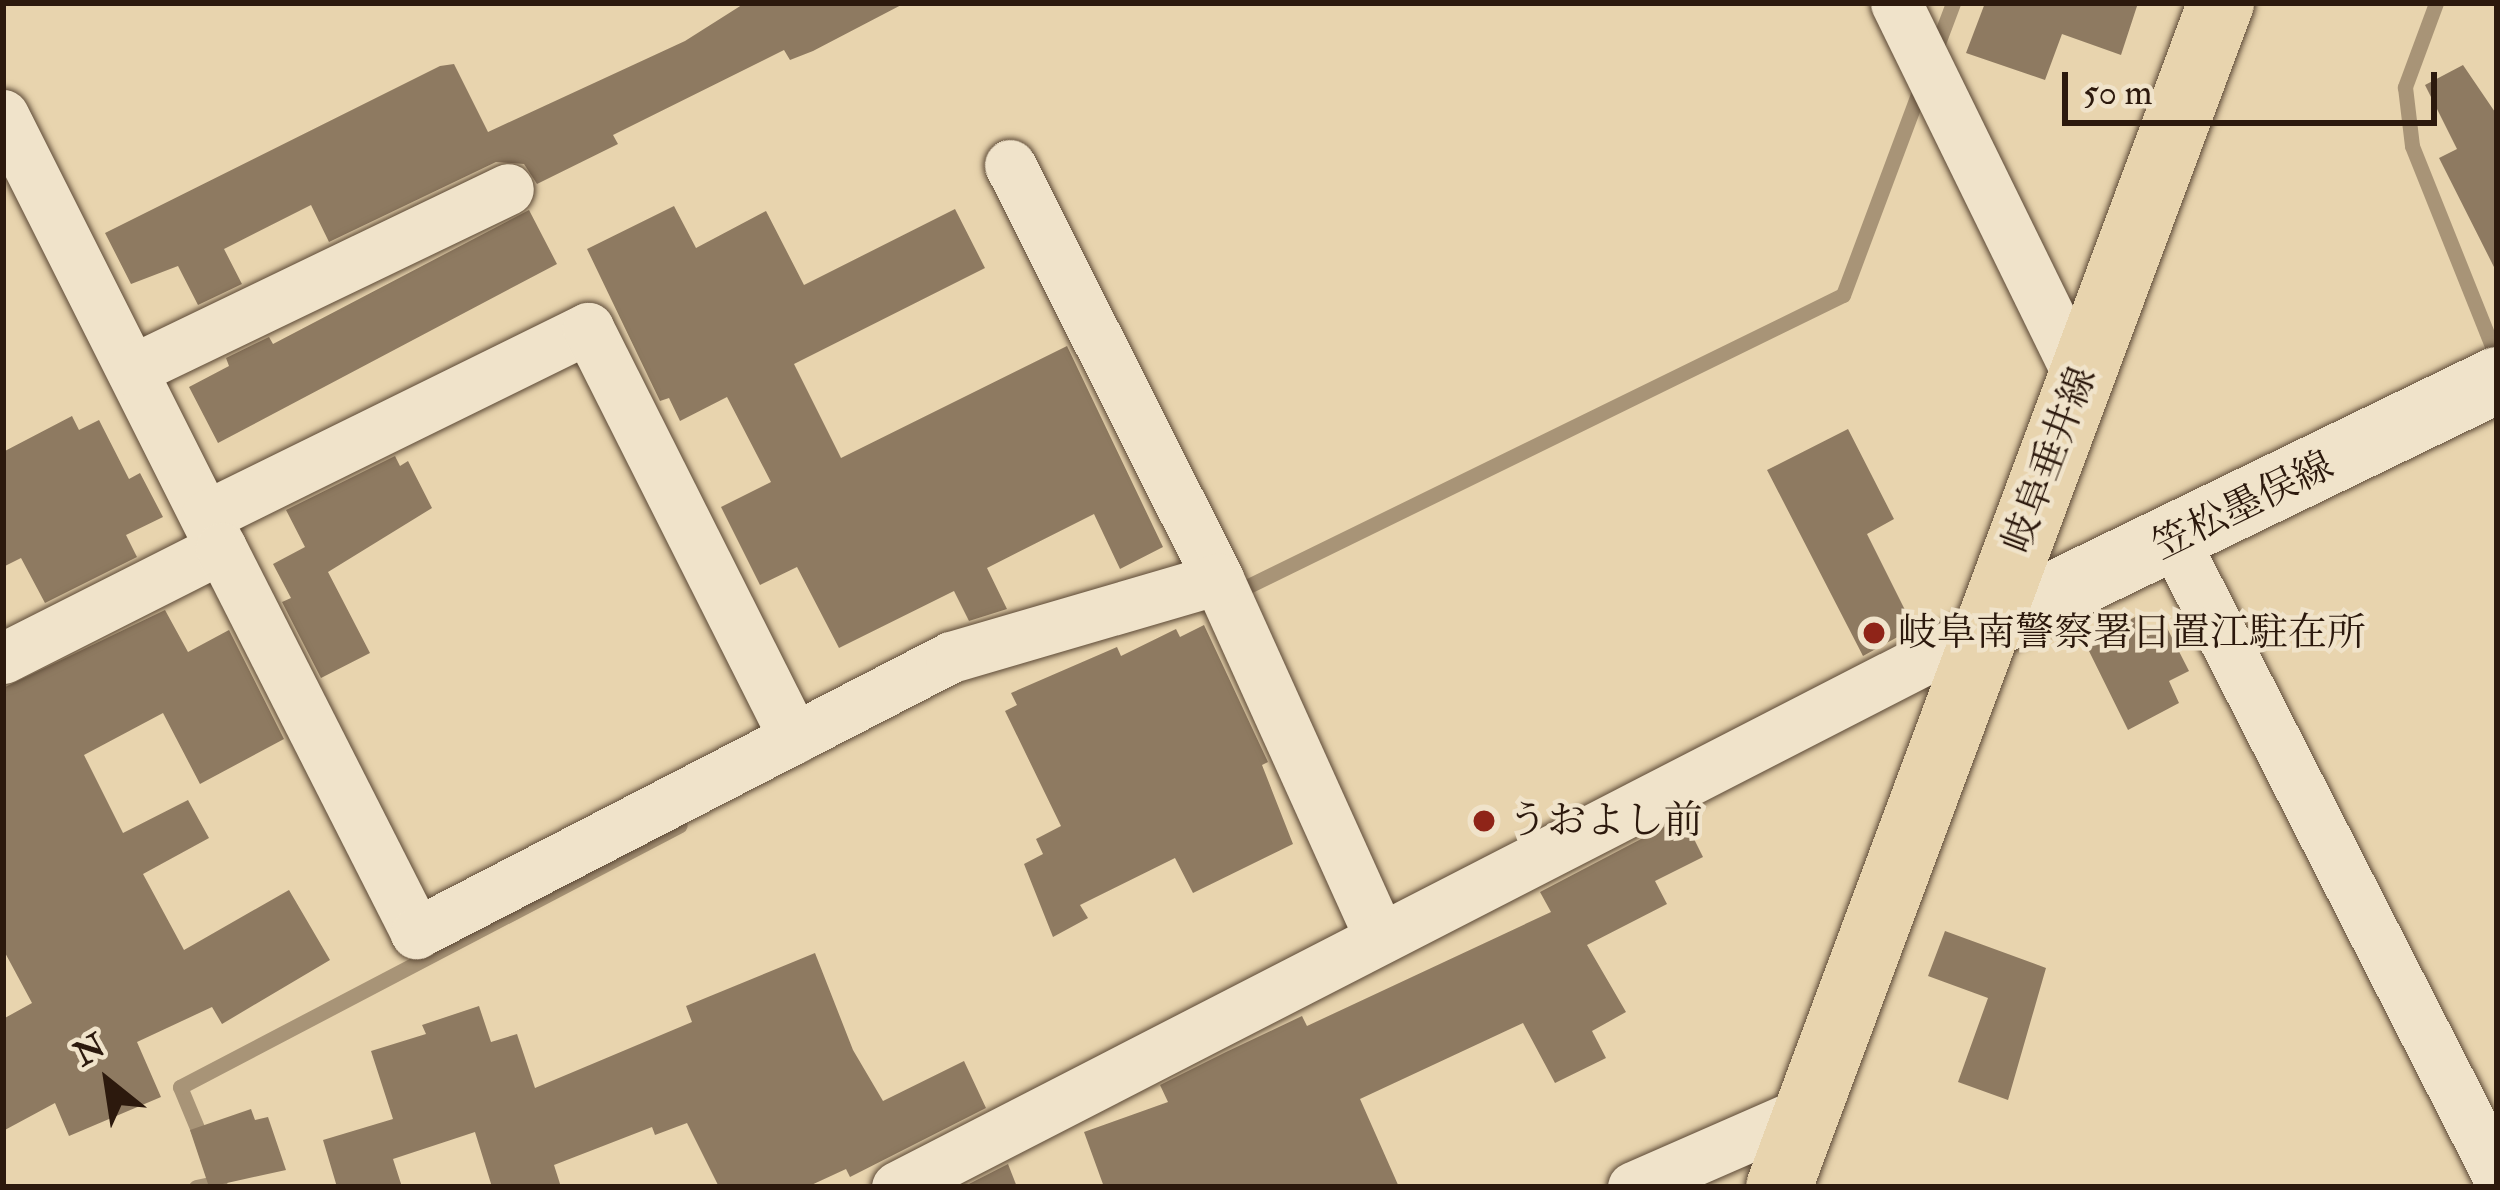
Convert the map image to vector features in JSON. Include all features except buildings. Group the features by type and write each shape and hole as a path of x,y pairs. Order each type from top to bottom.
{"main road":[{"name":"岐阜垂井線","path":"1779,1187 2221,3"},
{"name":"笠松墨俣線","path":"1987,627 2174,541 2497,380"}],"street":[{"path":"1896,3 2080,380"},
{"path":"3,116 416,933 794,738 1006,635 1218,579"},
{"path":"1010,165 1218,579 1381,938"},
{"path":"132,370 508,189"},
{"path":"3,658 214,532 588,328 794,738"},
{"path":"2174,541 2497,1174"},
{"path":"897,1187 1987,627"},
{"path":"1633,1187 1805,1112"}],"waterway":[{"path":"1935,51 1953,3"},
{"path":"2436,3 2405,87 2412,146 2497,358"},
{"path":"1232,594 1843,295 1922,84"},
{"path":"205,1147 180,1087 680,825"},
{"path":"196,1187 219,1182 216,1175"}],"place":[{"name":"岐阜南警察署日置江駐在所","path":"1874,633"},
{"name":"うおよし前","path":"1484,821"}]}
